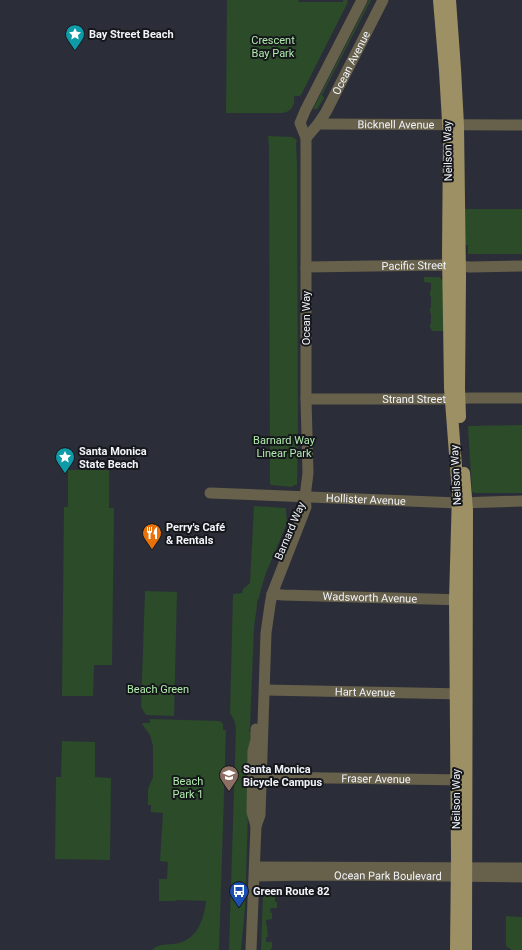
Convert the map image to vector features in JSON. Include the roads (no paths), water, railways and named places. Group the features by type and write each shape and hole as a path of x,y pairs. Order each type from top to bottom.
{"main road":[{"name":"Neilson Way","path":"439,0 445,71 454,125"},
{"name":"Neilson Way","path":"450,0 455,69 455,399 462,503 461,780 457,857 461,872 466,950"},
{"name":"Neilson Way","path":"456,950 461,872"}],"street":[{"name":"Ocean Avenue","path":"300,124 313,94 362,0"},
{"name":"Ocean Avenue","path":"318,124 326,112 383,0"},
{"name":"Ocean Way","path":"300,124 306,138 306,399 308,473 305,497"},
{"name":"Bicknell Avenue","path":"318,124 522,125"},
{"path":"306,138 318,124"},
{"name":"Pacific Street","path":"306,267 522,266"},
{"name":"Strand Street","path":"306,399 522,398"},
{"name":"Hollister Avenue","path":"210,493 462,503 522,502"},
{"name":"Barnard Way","path":"256,826 260,815 266,633 270,605 272,594 306,507 305,497"},
{"name":"Barnard Way","path":"251,950 256,826 252,812 253,751 256,736 261,619 271,576 299,507 305,497"},
{"name":"Wadsworth Avenue","path":"272,594 461,600"},
{"name":"Hart Avenue","path":"265,690 461,694"},
{"name":"Fraser Avenue","path":"262,777 461,780"},
{"name":"Ocean Park Boulevard","path":"461,872 522,868"},
{"name":"Ocean Park Boulevard","path":"255,872 461,872 522,877"}],"place":[{"name":"Bay Street Beach","path":"75,51"},
{"name":"Santa Monica State Beach","path":"65,474"},
{"name":"Perry's Café & Rentals","path":"152,550"},
{"name":"Santa Monica Bicycle Campus","path":"229,792"},
{"name":"Green Route 82","path":"239,908"}],"park label":[{"name":"Crescent Bay Park","path":"273,46"},
{"name":"Barnard Way Linear Park","path":"284,446"},
{"name":"Beach Green","path":"158,689"},
{"name":"Beach Park 1","path":"188,787"}]}
